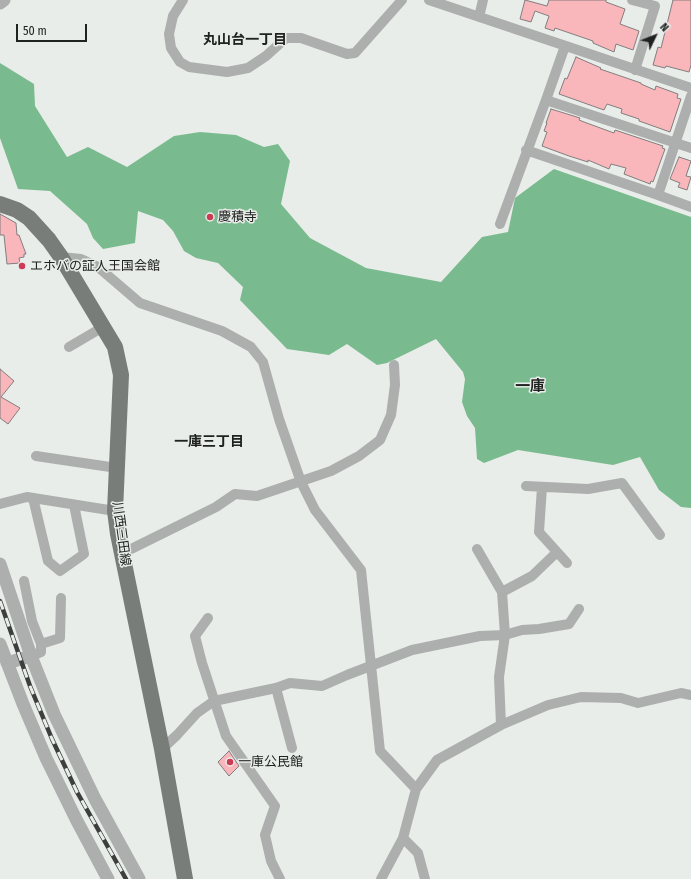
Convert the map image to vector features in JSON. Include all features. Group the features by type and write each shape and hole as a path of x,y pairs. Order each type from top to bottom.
{"main road":[{"name":"川西三田線","path":"0,204 17,210 29,218 49,240 61,257 115,347 121,375 115,511 118,534 162,749 185,879"}],"street":[{"path":"0,3 4,0"},
{"path":"183,0 173,16 169,34 171,48 180,62 189,67 227,72 248,68 266,56 286,38 301,38 347,54 355,53 402,0"},
{"path":"429,0 691,88"},
{"path":"479,17 484,0"},
{"path":"632,0 655,6 635,70"},
{"path":"500,224 565,46"},
{"path":"658,195 691,96"},
{"path":"546,100 691,148"},
{"path":"526,150 691,207"},
{"path":"61,257 81,259 98,267 140,302 222,331 250,347 263,362 279,419 301,482 315,510 361,570 380,751 416,789"},
{"path":"69,347 103,327"},
{"path":"123,553 216,507 235,494 257,496 331,471 359,456 380,440 391,415 395,385 394,365"},
{"path":"36,456 117,468"},
{"path":"526,486 588,489 622,483 660,535"},
{"path":"542,487 539,532 567,563"},
{"path":"0,504 27,497 115,511"},
{"path":"33,498 48,561 60,571 84,554 74,505"},
{"path":"477,550 502,592 505,635 499,677 501,725"},
{"path":"502,592 532,576 557,552"},
{"path":"0,564 31,656 54,714 109,826 139,879"},
{"path":"3,665 40,652 41,644 32,621 24,580"},
{"path":"41,644 60,638 61,598"},
{"path":"162,749 197,713 214,701 276,688 290,683 322,686 371,665 412,650 480,636 505,635 522,630 569,624 578,610"},
{"path":"208,618 195,636 202,663 226,736 275,806 265,835 271,861 280,879"},
{"path":"0,644 3,665 26,711 55,778 108,879"},
{"path":"276,688 292,748"},
{"path":"381,879 403,838 416,789 437,760 501,725 548,705 581,697 621,698 638,703 681,693 691,695"},
{"path":"403,838 418,853 424,879"}],"green space":[{"path":"0,63 34,84 35,106 67,157 88,147 127,167 174,136 200,132 236,135 264,147 278,144 290,161 281,204 310,238 366,268 441,282 482,237 508,232 515,198 554,169 691,217 691,508 681,507 659,490 640,457 613,465 518,450 484,463 477,459 475,428 467,416 462,402 465,379 463,372 436,339 387,363 377,365 347,344 329,355 287,349 240,300 243,287 218,263 196,258 184,251 173,231 163,220 138,211 135,243 103,249 93,238 87,224 50,191 18,189 0,138"}],"building":[{"path":"525,0 547,6 549,0 606,0 606,2 625,9 620,24 639,31 633,50 616,44 614,52 593,43 593,41 555,28 554,31 545,28 549,16 535,11 531,22 520,19"},
{"path":"673,0 691,0 691,65 689,72 666,66 665,68 653,65 658,47 661,48"},
{"path":"576,57 601,68 600,69 641,83 655,90 656,86 678,94 677,98 681,99 670,132 621,113 622,109 607,104 604,110 559,94 565,78 567,79"},
{"path":"551,109 580,118 579,120 614,133 615,130 663,146 662,148 665,149 653,182 651,181 650,184 624,174 626,168 611,164 609,169 588,160 588,162 542,146 547,132 544,131"},
{"path":"679,157 691,161 686,176 691,177 687,190 678,187 680,183 670,179"},
{"path":"0,214 16,223 17,235 19,235 26,254 24,254 24,257 19,258 20,263 7,264 4,235 0,235"},
{"path":"0,369 14,381 1,397 20,408 8,424 0,418"},
{"name":"一庫公民館","path":"229,751 239,766 229,776 218,762"}],"railway":[{"path":"0,601 30,686 52,739 77,792 126,879"}],"place":[{"name":"慶積寺","path":"210,217"},
{"name":"エホバの証人王国会館","path":"22,266"},
{"name":"一庫公民館","path":"230,762"}],"district":[{"name":"丸山台一丁目","path":"245,40"},
{"name":"一庫","path":"530,387"},
{"name":"一庫三丁目","path":"209,442"}]}
